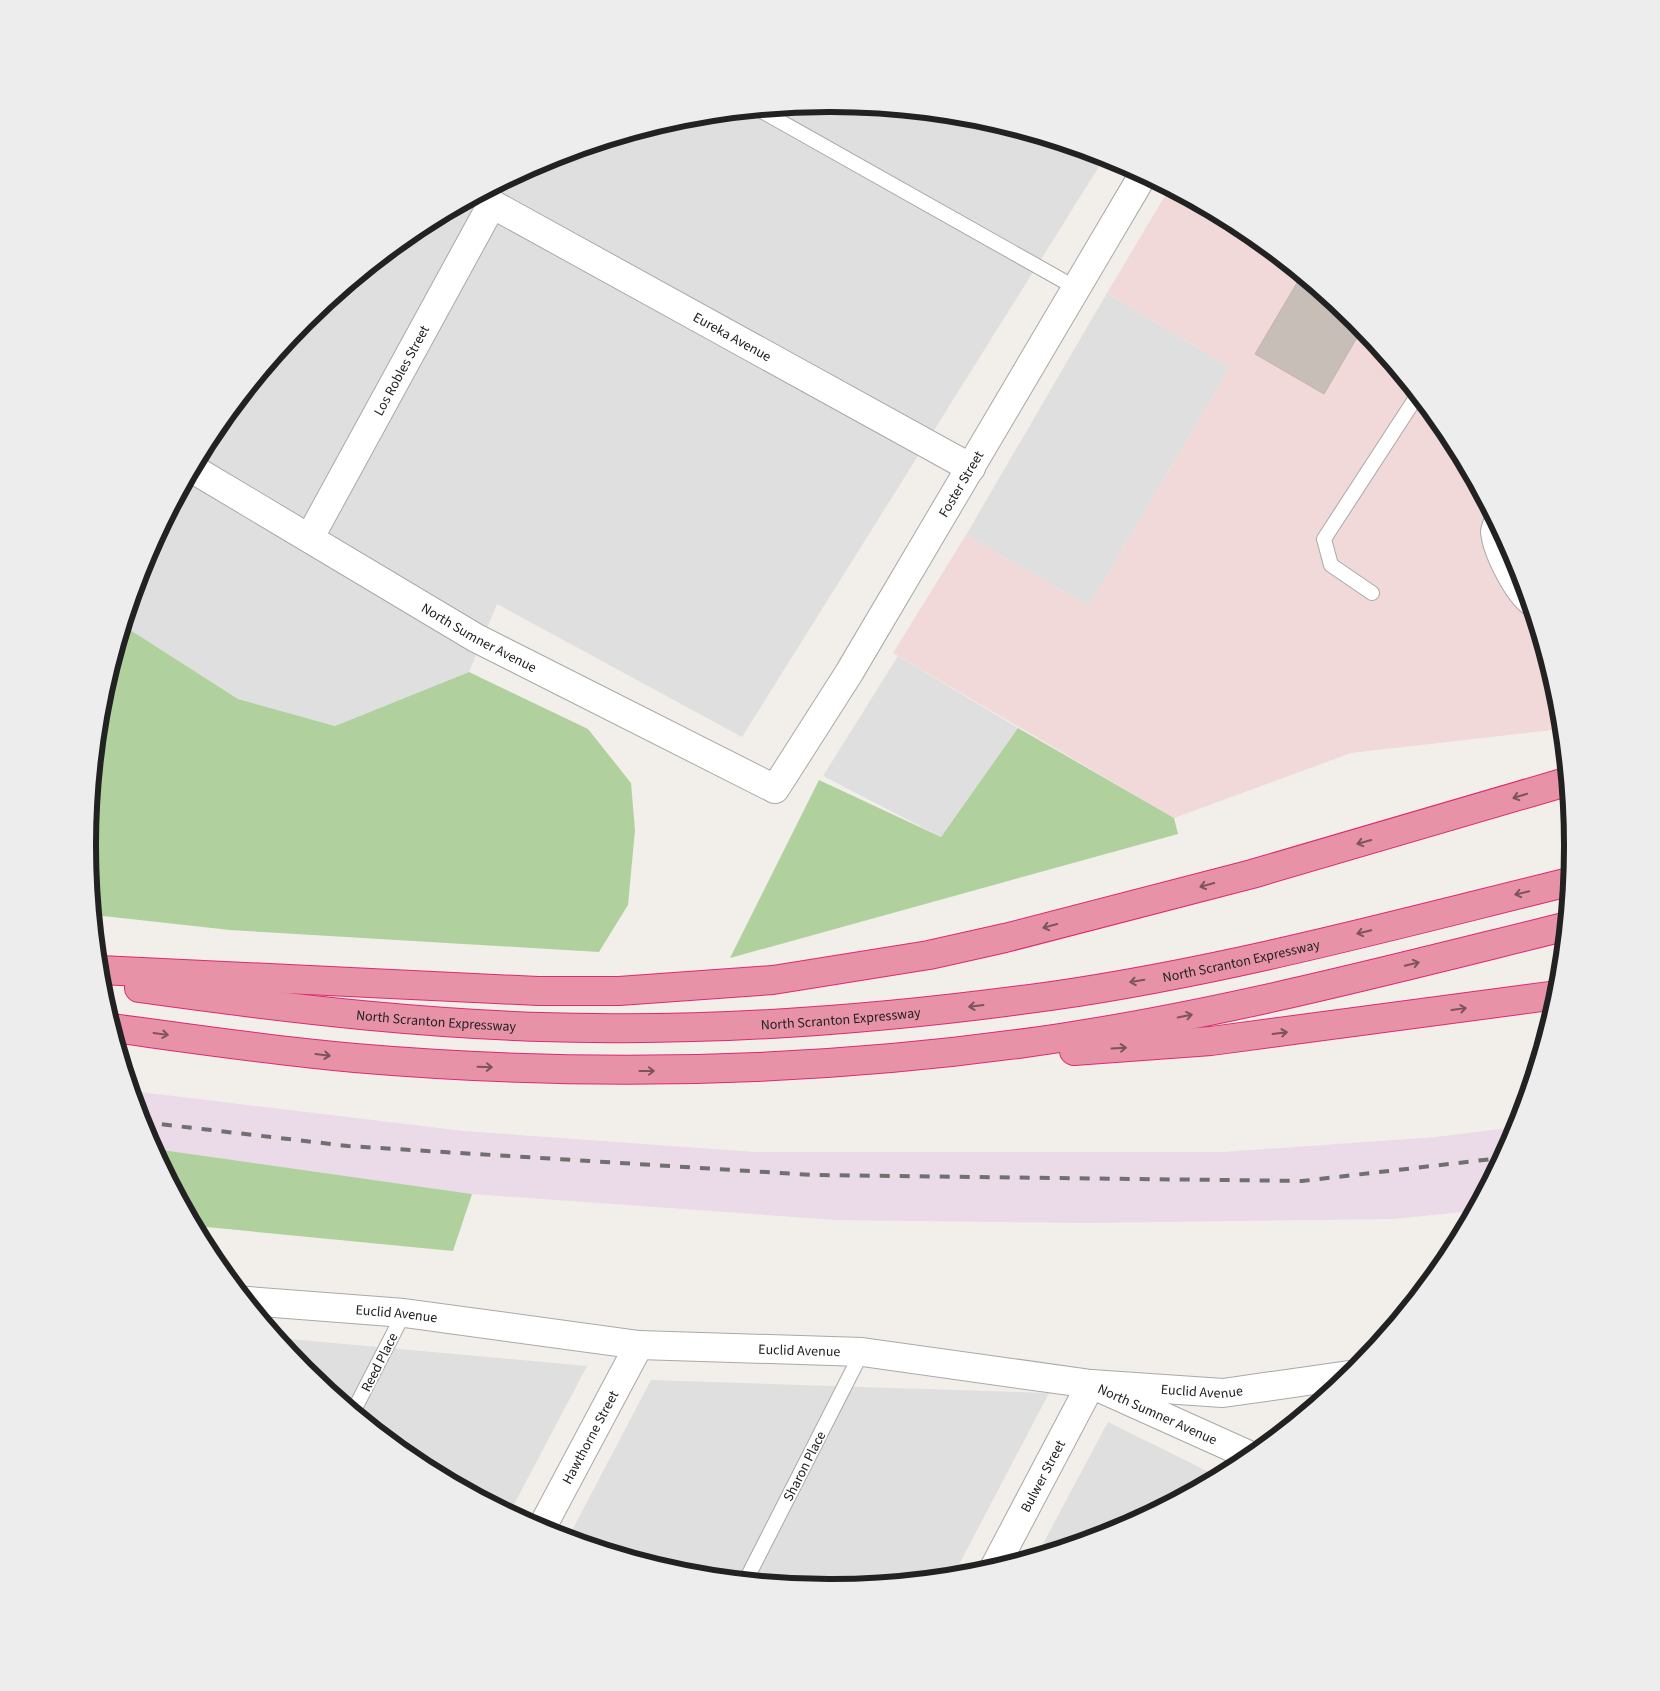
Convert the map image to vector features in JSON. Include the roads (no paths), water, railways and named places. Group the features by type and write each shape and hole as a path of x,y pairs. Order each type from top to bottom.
{"highway":[{"path":"107,970 538,991 629,990 773,980 911,959 1004,938 1252,874 1561,784"},
{"name":"North Scranton Expressway","path":"109,984 357,1016 476,1024 602,1028 708,1028 822,1022 1055,996 1175,974 1285,951 1562,884"},
{"path":"825,1064 946,1053 1061,1038 1183,1016 1305,990 1558,928"},
{"path":"120,1029 353,1058 592,1071 700,1070 1211,1041 1548,996"}],"street":[{"name":"Foster Street","path":"775,789 849,674 1140,180"},
{"name":"Eureka Avenue","path":"484,200 972,468"},
{"name":"Los Robles Street","path":"310,537 484,200"},
{"name":"North Sumner Avenue","path":"199,472 310,537 476,638 775,789"},
{"name":"Euclid Avenue","path":"256,1302 404,1313 639,1345 862,1352 1091,1384 1223,1393 1335,1377"},
{"name":"Hawthorne Street","path":"545,1521 639,1345"},
{"name":"North Sumner Avenue","path":"1091,1384 1243,1452"},
{"name":"Bulwer Street","path":"999,1559 1091,1384"}],"lane":[{"path":"768,114 1076,288"},
{"path":"1372,593 1331,565 1324,539 1414,401"},
{"path":"1490,525 1488,530 1493,554 1506,580 1520,597"},
{"name":"Reed Place","path":"356,1406 404,1313"},
{"name":"Sharon Place","path":"749,1575 862,1352"}],"railway":[{"path":"151,1123 348,1146 813,1175 1302,1181 1493,1159"}]}
